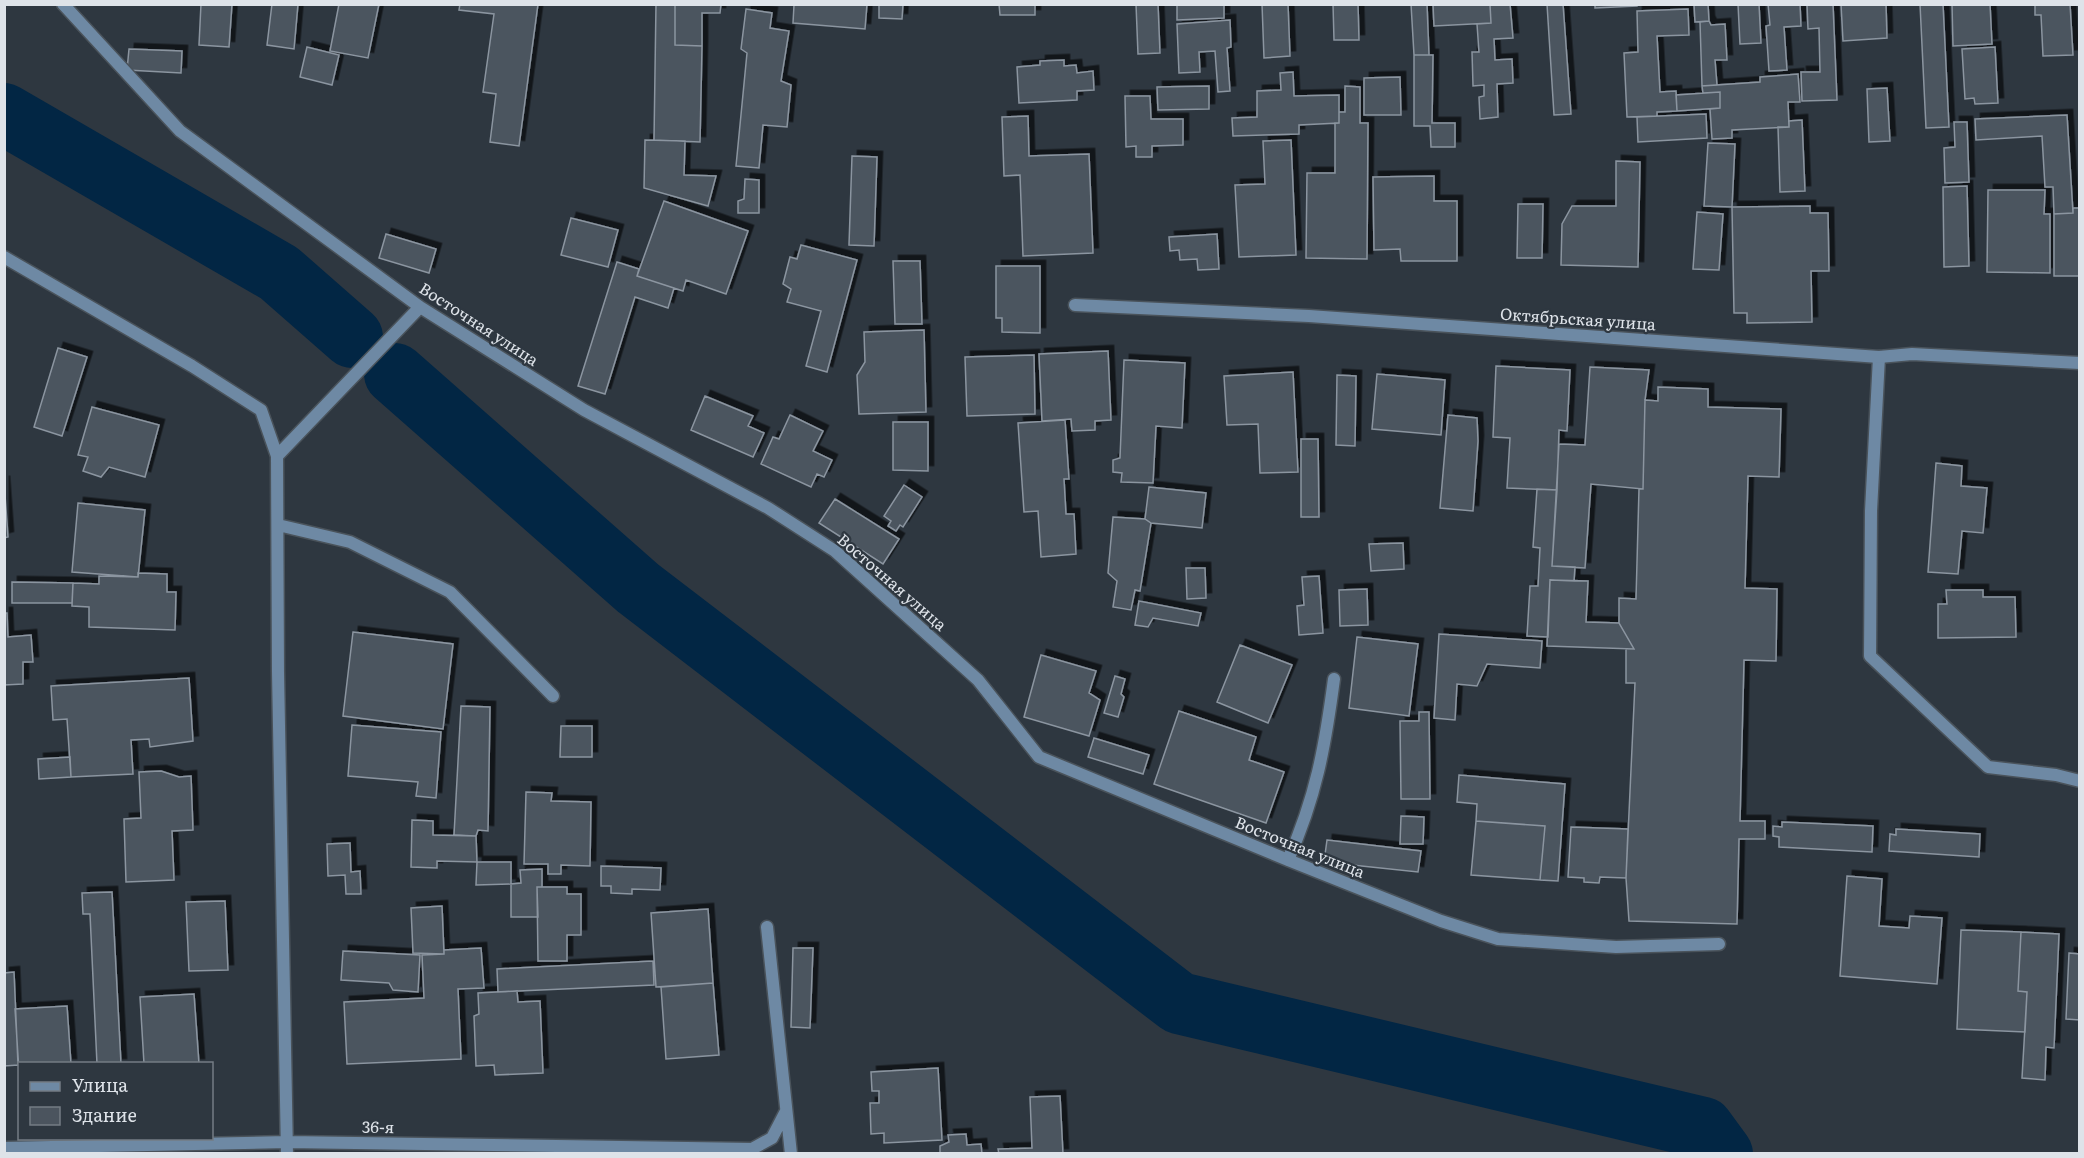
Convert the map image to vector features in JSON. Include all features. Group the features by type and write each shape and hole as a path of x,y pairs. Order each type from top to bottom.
{"street":[{"name":"Восточная улица","path":"63,4 180,131 420,307 584,410 768,508 835,551 978,680 1039,757 1441,921 1498,939 1616,947 1719,944"},
{"path":"4,257 192,366 261,410 278,456 287,1148"},
{"name":"Октябрьская улица","path":"1075,305 1309,316 1879,357 1912,354 2079,363"},
{"path":"278,456 420,307"},
{"path":"1879,357 1870,511 1870,656 1938,717 1988,767 2056,775 2079,781"},
{"path":"278,525 350,542 450,592 553,696"},
{"path":"1288,860 1307,818 1325,750 1334,679"},
{"path":"767,927 791,1154"},
{"path":"755,1151 772,1138 786,1111"},
{"name":"36-я","path":"4,1148 755,1151"}],"building":[{"path":"201,4 232,4 229,47 199,45"},
{"path":"272,4 298,4 294,49 267,45"},
{"path":"339,4 379,4 368,58 330,51"},
{"path":"460,4 538,4 519,146 490,142 496,94 483,92 494,14 459,10"},
{"path":"656,4 675,4 675,45 702,46 700,142 654,140"},
{"path":"675,4 721,4 720,13 702,13 702,46 675,45"},
{"path":"787,4 867,4 865,29 793,23 794,5"},
{"path":"879,4 903,4 902,19 879,18"},
{"path":"999,4 1035,4 1035,15 1000,15"},
{"path":"1136,4 1158,4 1160,53 1138,54"},
{"path":"1177,4 1224,4 1224,18 1177,20"},
{"path":"1262,4 1288,4 1290,56 1264,58"},
{"path":"1333,4 1358,4 1359,40 1334,40"},
{"path":"1411,4 1427,4 1429,55 1414,55"},
{"path":"1433,4 1490,4 1491,23 1434,26"},
{"path":"1510,4 1513,38 1494,39 1495,60 1512,59 1513,83 1497,84 1498,117 1480,119 1479,97 1484,96 1484,85 1473,86 1472,52 1479,52 1477,24 1491,23 1490,5"},
{"path":"1547,4 1563,4 1571,114 1554,115"},
{"path":"1595,4 1637,4 1637,6 1595,8"},
{"path":"1694,4 1708,4 1709,21 1695,22"},
{"path":"1738,4 1759,4 1761,43 1740,44"},
{"path":"1768,4 1800,4 1801,26 1784,27 1787,70 1769,71 1766,26 1770,25"},
{"path":"1807,4 1833,4 1837,100 1802,101 1801,72 1820,72 1819,28 1808,29"},
{"path":"1841,4 1886,4 1887,38 1843,41"},
{"path":"1920,4 1943,4 1949,127 1926,128"},
{"path":"1952,4 1990,4 1992,44 1953,46"},
{"path":"2035,4 2070,4 2073,55 2043,56 2041,15 2035,15"},
{"path":"746,9 772,13 770,28 789,31 781,81 791,85 787,127 763,125 759,168 736,166 747,53 741,49"},
{"path":"1688,9 1689,35 1657,36 1660,92 1676,91 1677,111 1657,112 1657,116 1627,117 1624,53 1638,52 1637,11"},
{"path":"1230,20 1231,47 1227,48 1230,91 1218,92 1215,51 1199,52 1200,72 1179,73 1177,24"},
{"path":"1709,21 1711,25 1725,24 1727,60 1715,60 1717,85 1702,86 1700,22"},
{"path":"307,47 339,55 332,85 300,77"},
{"path":"1995,47 1998,103 1975,104 1974,98 1965,99 1962,49"},
{"path":"129,49 182,51 181,73 127,70"},
{"path":"1414,55 1433,55 1432,123 1455,123 1455,147 1431,147 1430,126 1414,126"},
{"path":"1064,60 1064,66 1076,65 1077,73 1093,71 1094,90 1077,91 1077,100 1019,103 1017,67 1040,65 1040,61"},
{"path":"1293,72 1294,96 1339,95 1339,123 1299,125 1299,134 1233,136 1232,118 1257,117 1257,91 1281,90 1280,73"},
{"path":"1798,74 1800,102 1788,102 1789,127 1732,130 1732,138 1712,139 1710,109 1720,108 1720,92 1703,93 1702,86 1760,82 1760,77"},
{"path":"1400,77 1401,115 1364,115 1364,78"},
{"path":"1209,86 1209,109 1158,110 1157,87"},
{"path":"1345,86 1360,87 1360,123 1368,123 1367,259 1306,258 1307,173 1335,173 1335,123 1339,123 1339,112 1345,112"},
{"path":"1887,88 1890,141 1869,142 1867,89"},
{"path":"1720,92 1720,108 1677,111 1676,95"},
{"path":"1125,96 1150,96 1151,119 1183,119 1183,145 1152,146 1152,157 1136,157 1136,146 1126,147"},
{"path":"1706,114 1707,138 1638,142 1637,117"},
{"path":"2067,115 2073,213 2054,214 2053,187 2045,187 2042,136 1976,140 1975,119"},
{"path":"1028,116 1029,156 1089,154 1093,253 1023,256 1020,175 1004,176 1002,117"},
{"path":"1802,120 1805,191 1780,192 1778,127 1789,127 1789,121"},
{"path":"1954,122 1967,122 1969,182 1945,183 1944,148 1955,147"},
{"path":"645,140 685,141 684,175 716,176 708,206 644,188"},
{"path":"1291,140 1296,255 1239,257 1235,185 1265,184 1263,141"},
{"path":"1708,143 1735,144 1732,207 1704,206"},
{"path":"852,156 877,157 874,246 849,245"},
{"path":"1616,161 1640,162 1638,267 1561,265 1562,224 1572,206 1616,206"},
{"path":"1434,176 1434,201 1457,201 1457,261 1401,261 1400,249 1374,250 1373,177"},
{"path":"745,179 759,180 759,213 738,213 738,201 744,199"},
{"path":"1967,186 1969,266 1944,267 1943,187"},
{"path":"1988,190 2045,190 2044,214 2050,214 2050,273 1987,272"},
{"path":"664,201 748,231 726,294 686,280 683,291 637,276"},
{"path":"1518,204 1543,204 1542,258 1517,258"},
{"path":"1810,206 1810,213 1828,213 1829,271 1811,271 1812,322 1747,323 1747,313 1734,313 1732,207"},
{"path":"2073,208 2080,208 2080,276 2054,276 2054,214 2073,213"},
{"path":"1697,212 1723,214 1719,270 1693,269"},
{"path":"571,218 618,230 608,267 561,255"},
{"path":"386,234 436,249 429,273 379,258"},
{"path":"1217,234 1219,269 1198,270 1197,259 1180,260 1179,250 1170,251 1169,237"},
{"path":"801,245 857,260 827,372 806,366 821,311 787,302 791,289 783,284 790,257 797,259"},
{"path":"893,261 920,261 922,324 895,324"},
{"path":"617,262 639,269 637,276 674,288 668,308 635,297 605,394 578,386"},
{"path":"996,266 1040,266 1040,333 1002,332 1002,318 996,318"},
{"path":"924,330 926,412 859,414 857,375 865,362 864,332"},
{"path":"58,348 87,357 62,436 34,427"},
{"path":"1108,351 1111,420 1095,421 1095,430 1072,431 1071,419 1042,421 1039,354"},
{"path":"1034,355 1035,414 967,416 965,357"},
{"path":"1124,360 1185,363 1182,428 1156,426 1153,483 1121,482 1122,473 1113,472 1113,460 1120,458"},
{"path":"1496,366 1570,370 1567,431 1559,430 1557,490 1507,488 1510,438 1493,437"},
{"path":"1590,367 1649,370 1645,400 1643,489 1591,484 1585,568 1552,566 1559,444 1585,445"},
{"path":"1293,372 1298,472 1260,473 1258,424 1227,425 1224,376"},
{"path":"1377,374 1445,380 1441,435 1372,429"},
{"path":"1337,375 1356,376 1355,446 1336,445"},
{"path":"1658,387 1708,389 1708,407 1781,409 1779,477 1748,476 1745,588 1777,589 1776,661 1744,660 1740,821 1765,821 1765,839 1739,839 1737,924 1629,921 1626,878 1635,683 1626,683 1626,649 1634,649 1619,623 1619,598 1636,599 1639,489 1643,489 1645,400 1658,401"},
{"path":"705,396 753,416 748,426 764,433 753,457 691,430"},
{"path":"92,407 159,425 145,477 109,467 101,477 83,471 88,457 78,455"},
{"path":"790,415 823,431 813,451 832,460 824,477 817,474 811,487 761,464 773,437 779,439"},
{"path":"1448,415 1477,418 1478,441 1473,511 1440,508"},
{"path":"1065,420 1069,479 1064,479 1066,514 1074,514 1076,554 1041,557 1038,511 1024,512 1018,423"},
{"path":"893,422 928,422 928,471 893,470"},
{"path":"1301,439 1318,439 1319,517 1301,517"},
{"path":"1936,463 1962,466 1961,486 1987,488 1983,533 1962,531 1958,574 1928,572"},
{"path":"4,481 8,537 4,538"},
{"path":"904,485 922,497 903,527 900,525 896,531 888,526 891,521 884,516"},
{"path":"1149,487 1206,493 1202,528 1151,523 1145,519"},
{"path":"1537,489 1557,490 1552,566 1575,567 1574,581 1550,580 1548,637 1527,636 1530,586 1538,586 1540,548 1533,547"},
{"path":"835,499 899,539 883,564 819,523"},
{"path":"78,503 145,510 138,577 72,572"},
{"path":"1113,517 1145,519 1151,523 1140,591 1135,590 1131,610 1113,607 1117,581 1108,573"},
{"path":"1403,543 1404,569 1371,571 1369,544"},
{"path":"1186,568 1205,568 1206,598 1187,599"},
{"path":"138,573 167,574 167,592 176,592 175,630 89,627 89,607 72,606 73,583 99,584 99,576 138,577"},
{"path":"1319,576 1323,633 1299,635 1297,606 1304,605 1302,577"},
{"path":"1550,580 1588,581 1586,622 1619,623 1634,649 1547,646"},
{"path":"12,582 73,583 72,603 12,603"},
{"path":"1367,589 1368,625 1340,626 1339,590"},
{"path":"1946,590 1983,590 1983,597 2015,597 2016,637 1938,638 1938,604 1947,604"},
{"path":"1139,601 1201,613 1198,626 1153,618 1148,627 1135,625"},
{"path":"4,613 7,613 8,637 31,635 33,662 23,662 23,684 4,685"},
{"path":"353,632 453,644 443,729 343,716"},
{"path":"1439,634 1542,641 1540,668 1487,664 1477,686 1457,684 1455,720 1434,718"},
{"path":"1357,637 1418,644 1409,716 1349,708"},
{"path":"1240,645 1292,665 1268,723 1217,702"},
{"path":"1041,655 1096,671 1089,693 1100,700 1089,736 1024,717"},
{"path":"1115,676 1125,679 1121,694 1124,697 1118,717 1104,713"},
{"path":"189,678 193,741 150,747 149,739 131,740 133,774 71,777 67,719 53,720 51,686"},
{"path":"461,706 490,707 488,831 478,830 476,836 454,835"},
{"path":"1179,711 1256,737 1249,760 1284,772 1266,823 1154,784"},
{"path":"1419,712 1429,712 1430,799 1401,799 1400,721 1419,721"},
{"path":"352,725 441,732 436,798 416,796 418,782 348,776"},
{"path":"561,726 592,726 592,757 560,757"},
{"path":"1094,738 1149,755 1143,774 1088,757"},
{"path":"70,757 71,777 39,779 38,759"},
{"path":"161,771 179,777 191,776 193,830 172,831 174,880 126,882 124,819 141,818 139,772"},
{"path":"1459,775 1565,784 1558,881 1540,880 1545,826 1476,821 1477,804 1457,802"},
{"path":"526,792 552,793 551,801 591,802 590,866 561,865 561,874 548,874 548,864 524,864"},
{"path":"1401,816 1424,817 1423,844 1400,844"},
{"path":"412,820 433,821 433,835 476,836 477,862 437,861 437,868 411,867"},
{"path":"1476,821 1545,826 1540,880 1471,875"},
{"path":"1782,822 1873,826 1872,852 1779,847 1779,837 1773,836 1773,826 1782,827"},
{"path":"1571,827 1628,829 1626,878 1600,877 1599,883 1584,882 1584,878 1568,877"},
{"path":"1896,829 1980,834 1979,857 1889,851 1890,834 1896,835"},
{"path":"1327,840 1421,851 1418,872 1324,862"},
{"path":"350,843 351,872 360,871 361,894 346,894 345,875 328,876 327,844"},
{"path":"477,862 511,862 511,884 476,885"},
{"path":"601,866 661,868 660,890 632,889 632,894 611,893 611,886 601,886"},
{"path":"542,869 542,887 537,887 538,917 511,917 511,884 521,883 520,870"},
{"path":"1847,876 1882,879 1879,926 1909,928 1910,916 1942,918 1937,984 1840,976"},
{"path":"537,887 567,887 567,894 581,894 581,935 567,935 567,961 538,961"},
{"path":"112,892 121,1062 97,1062 90,914 83,914 82,893"},
{"path":"225,901 228,970 189,971 186,902"},
{"path":"442,906 444,954 413,953 411,908"},
{"path":"708,909 713,983 656,987 651,913"},
{"path":"1961,930 2021,932 2018,991 2027,992 2025,1032 1957,1029"},
{"path":"2021,932 2059,934 2054,1048 2046,1047 2045,1080 2022,1078 2027,992 2018,991"},
{"path":"481,948 484,988 458,989 461,1059 347,1064 344,1002 424,998 422,955 444,954 444,950"},
{"path":"793,948 813,948 810,1028 791,1027"},
{"path":"343,951 420,955 418,992 393,990 389,983 341,980"},
{"path":"2069,953 2080,954 2080,1020 2066,1019"},
{"path":"653,961 654,985 498,992 497,969"},
{"path":"14,972 18,1065 4,1066 4,973"},
{"path":"713,983 719,1055 666,1059 661,987"},
{"path":"517,991 518,1002 540,1001 543,1073 495,1075 494,1065 476,1066 474,1016 479,1014 478,993"},
{"path":"194,994 199,1062 144,1062 140,997"},
{"path":"67,1006 71,1062 18,1062 15,1009"},
{"path":"938,1068 942,1140 884,1143 884,1133 871,1134 870,1103 879,1103 879,1091 872,1091 871,1072"},
{"path":"1060,1096 1063,1154 999,1154 998,1149 1032,1148 1030,1097"},
{"path":"966,1134 967,1145 981,1144 982,1154 940,1154 940,1146 949,1142 948,1135"}],"waterway":[{"path":"4,114 279,273 352,337"},
{"path":"395,374 638,588 1179,1003 1703,1128 1722,1154"}]}
